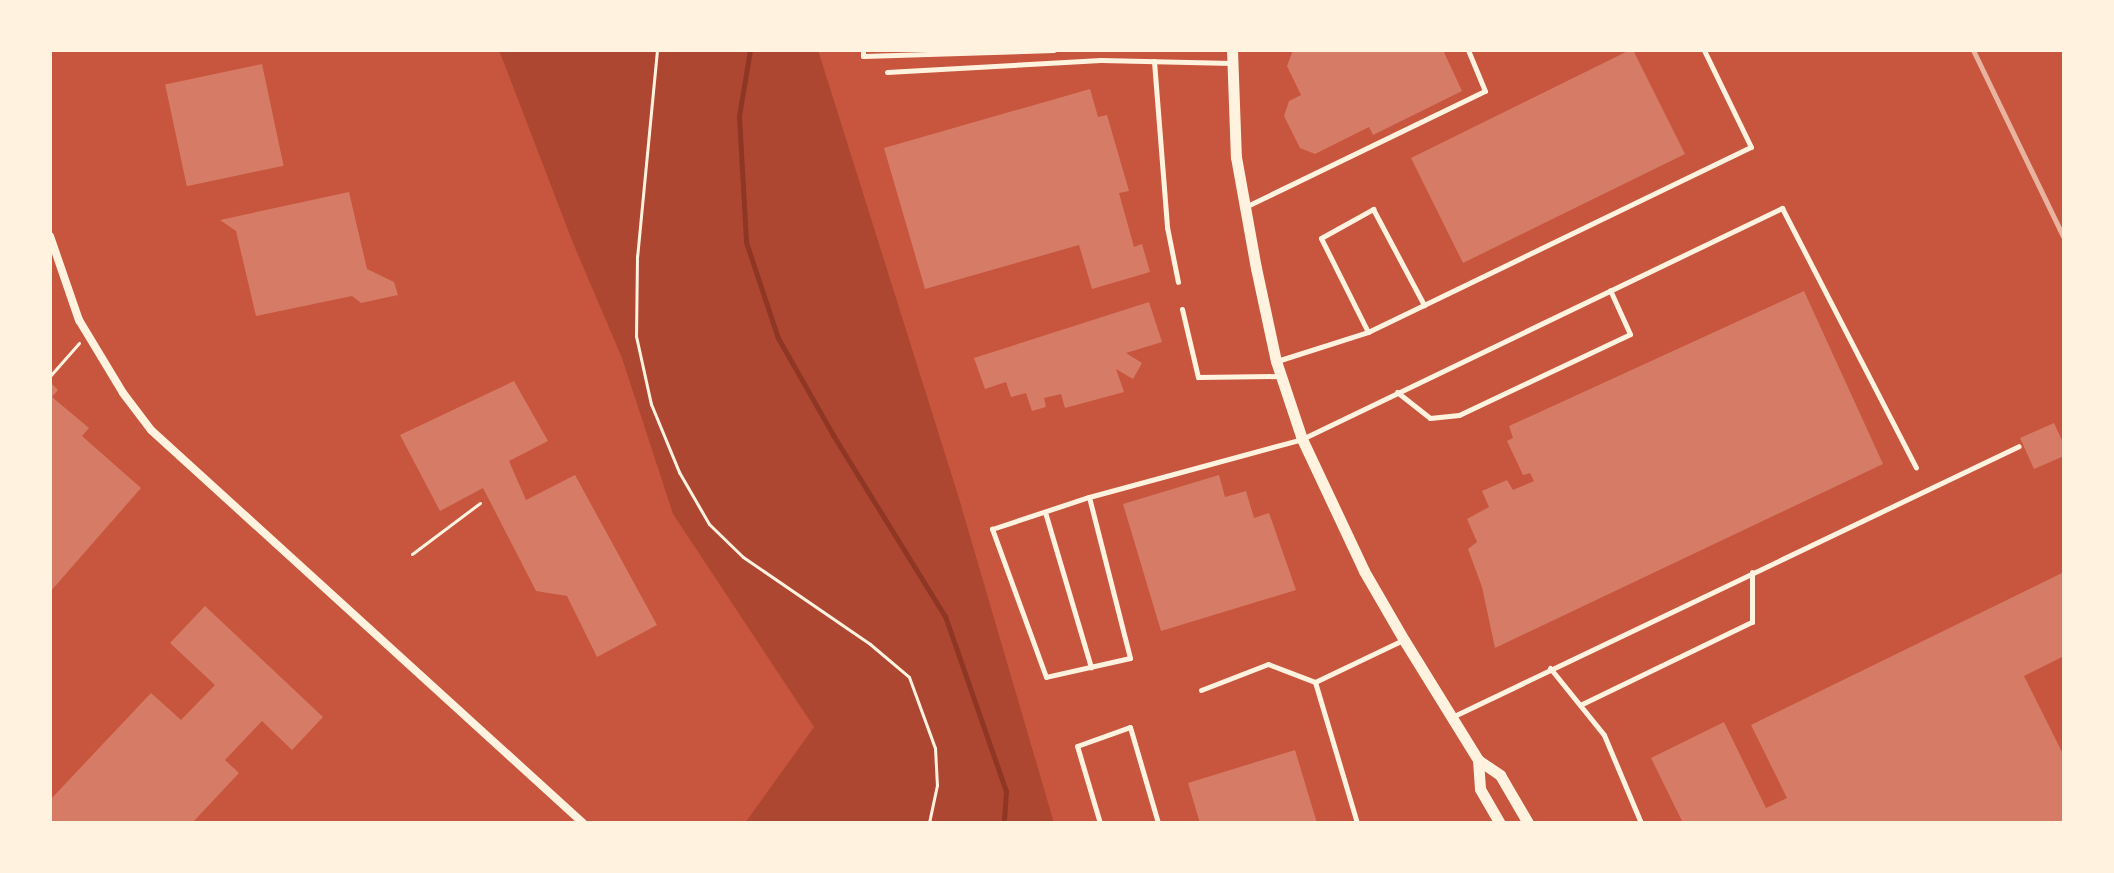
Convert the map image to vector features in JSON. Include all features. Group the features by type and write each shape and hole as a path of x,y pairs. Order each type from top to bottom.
{"street":[{"path":"1232,50 1236,157 1276,361 1302,439 1364,571 1404,640 1478,760 1500,775 1528,823"},
{"path":"50,236 87,335 123,393 161,439 583,823"},
{"path":"1478,760 1480,789 1500,823"}],"lane":[{"path":"863,50 863,56 1054,50"},
{"path":"1246,207 1485,91 1468,50"},
{"path":"1276,361 1368,332 1751,147 1704,50"},
{"path":"887,72 1101,60 1233,63"},
{"path":"1154,61 1167,227 1178,282"},
{"path":"1089,497 1130,658 1046,677 992,529 1089,497 1302,439 1782,208 1916,468"},
{"path":"1368,332 1321,238 1373,209 1424,305"},
{"path":"1397,392 1430,418 1459,415 1630,334 1610,290"},
{"path":"1182,309 1198,377 1281,376"},
{"path":"1452,717 2019,446"},
{"path":"1045,512 1091,667"},
{"path":"1580,705 1752,622 1752,572"},
{"path":"1201,690 1268,664 1315,682 1404,640"},
{"path":"1550,668 1604,735 1641,823"},
{"path":"1315,682 1357,823"},
{"path":"1100,823 1077,746 1130,727 1158,823"}],"path":[{"path":"657,50 637,256 636,336 651,404 679,472 709,524 743,557 858,635 909,677 935,748 937,785 929,823"},
{"path":"50,376 87,335"},
{"path":"412,554 480,503"}],"shaded area":[{"path":"499,50 818,50 958,495 1054,823 745,823 814,727 673,514 622,358 573,243"}],"building":[{"path":"1293,50 1443,50 1462,91 1373,135 1369,127 1315,154 1300,148 1284,116 1289,101 1301,95 1287,66"},
{"path":"1633,50 1685,154 1463,263 1411,158"},
{"path":"262,64 284,166 187,186 165,85"},
{"path":"1090,89 1098,117 1107,115 1129,191 1119,193 1134,247 1142,244 1150,272 1092,289 1079,245 925,289 884,148"},
{"path":"349,192 367,269 394,282 398,295 361,303 352,296 256,316 236,231 220,220"},
{"path":"1804,291 1883,464 1495,648 1482,587 1468,549 1477,542 1467,519 1489,507 1482,491 1507,480 1513,490 1534,481 1530,473 1523,475 1507,441 1513,438 1509,426"},
{"path":"1149,302 1162,342 1126,353 1142,363 1133,379 1116,369 1124,392 1065,408 1061,394 1044,398 1046,407 1032,411 1026,393 1011,397 1006,382 985,389 974,358"},
{"path":"514,381 548,441 509,461 526,500 575,475 657,625 597,657 567,596 536,591 483,488 440,511 400,435"},
{"path":"50,382 58,390 52,397 89,428 82,436 141,488 50,592"},
{"path":"2054,423 2064,445 2064,456 2034,469 2020,438"},
{"path":"1219,475 1225,497 1246,491 1254,518 1269,513 1296,590 1161,631 1123,504"},
{"path":"2064,572 2064,656 2024,676 2064,756 2064,823 1683,823 1651,758 1724,722 1766,808 1787,798 1751,725"},
{"path":"205,606 323,717 292,750 262,721 225,760 239,773 192,823 50,823 50,800 151,693 181,720 215,685 170,643"},
{"path":"1295,750 1317,823 1200,823 1188,783"}],"waterway":[{"path":"750,50 739,116 746,242 778,338 833,435 945,616 1006,791 1004,823"}],"railway":[{"path":"1973,50 2064,238"}]}
